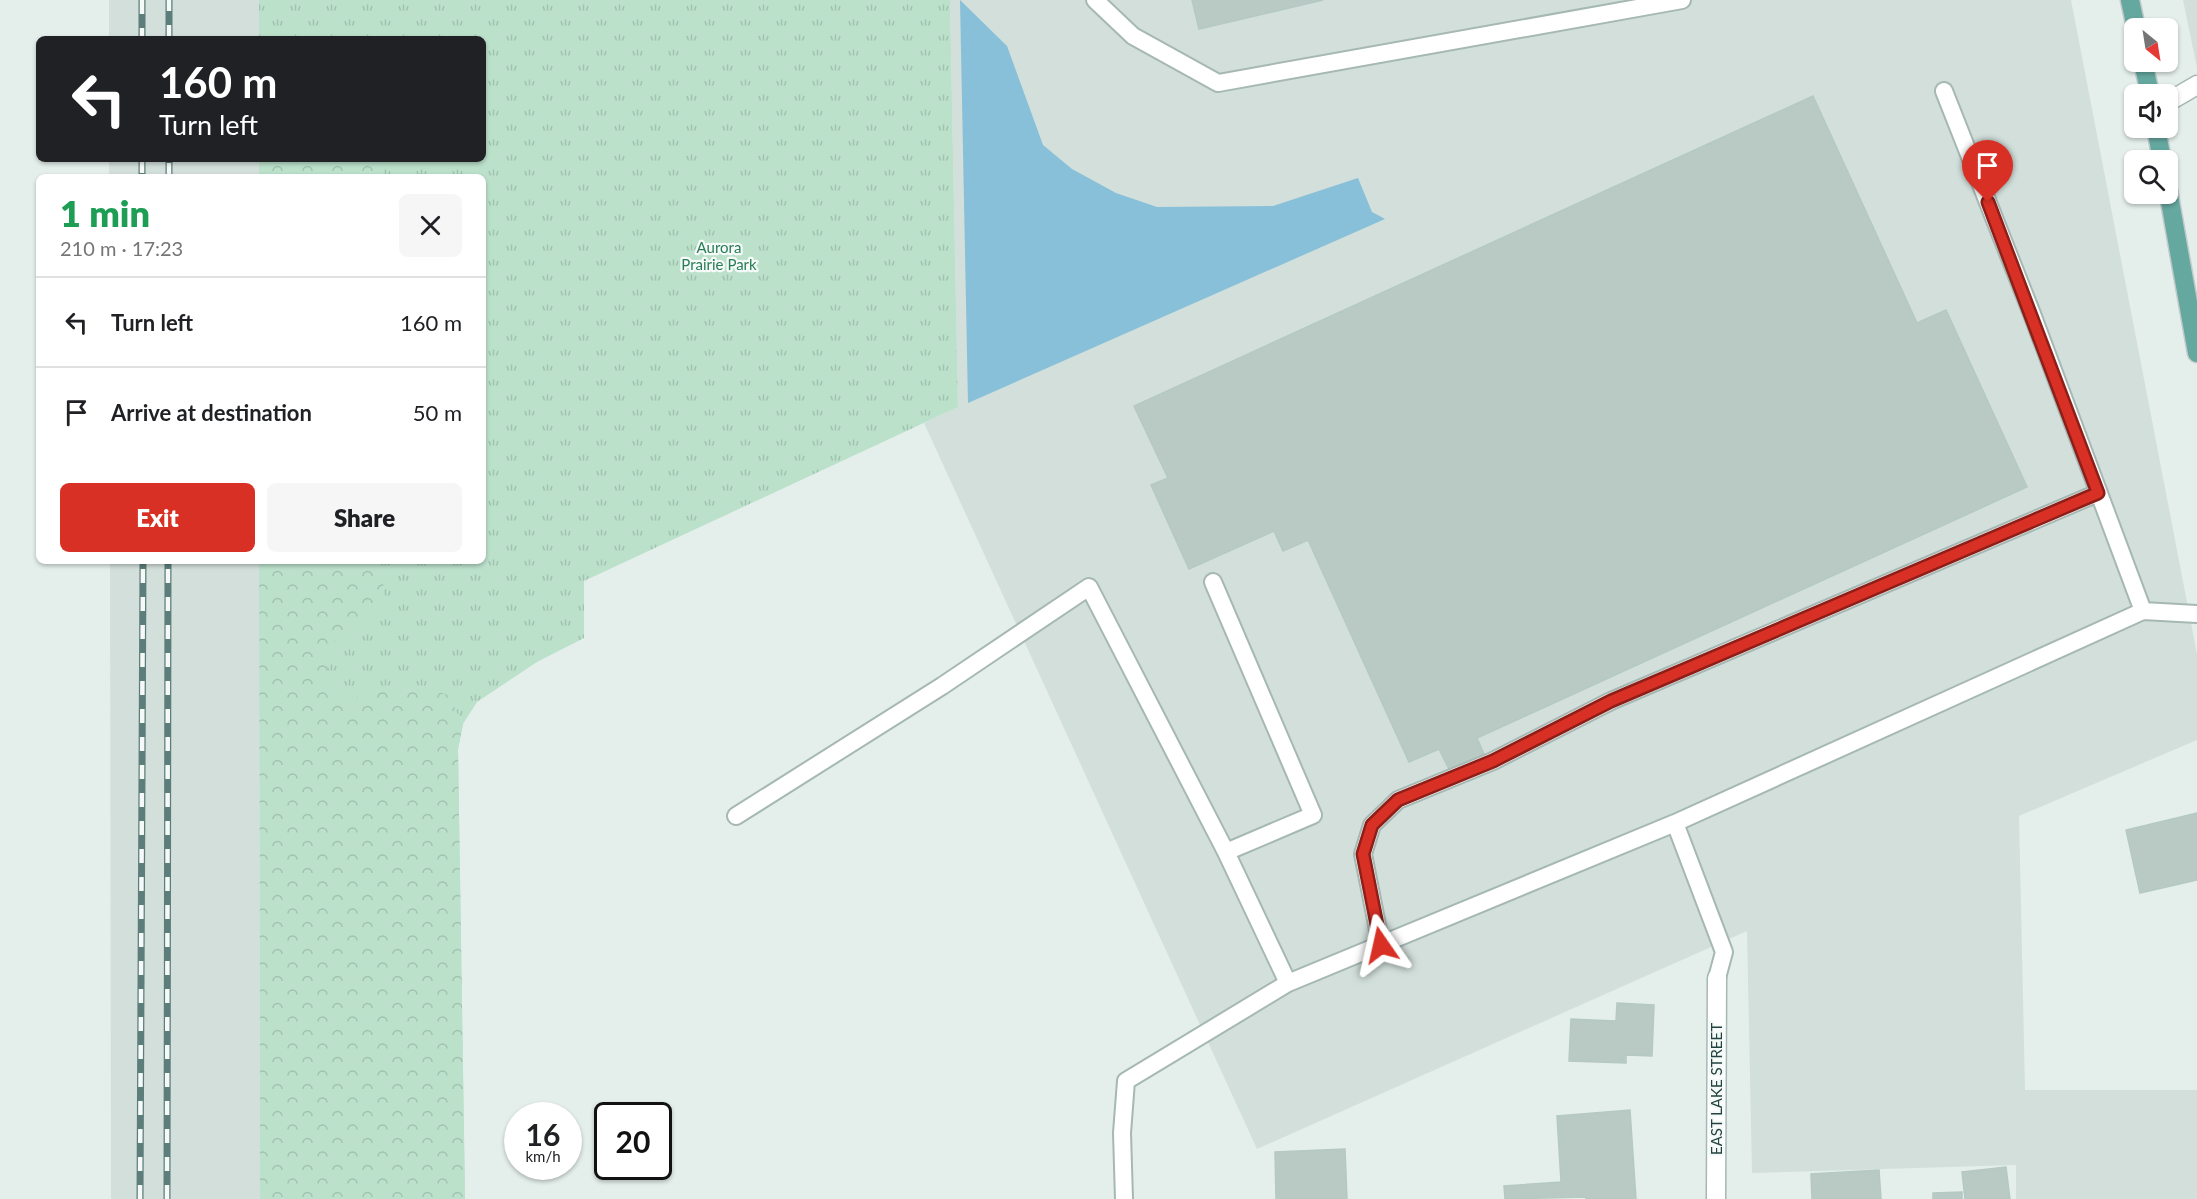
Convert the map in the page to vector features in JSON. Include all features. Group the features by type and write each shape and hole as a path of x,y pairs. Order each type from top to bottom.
{"main road":[{"path":"2130,0 2134,18"},
{"path":"2170,204 2197,353"}],"street":[{"path":"2178,96 2197,85"},
{"name":"EAST LAKE STREET","path":"1716,978 1716,1199"}],"lane":[{"path":"1095,0 1133,36 1218,83 1682,0"},
{"path":"1944,90 2143,611"},
{"path":"1381,945 1363,854 1372,825 1398,800 1493,761 1611,701 2098,493"},
{"path":"1213,582 1313,815 1226,852"},
{"path":"736,816 942,686 1089,587 1226,852 1288,983"},
{"path":"1124,1199 1122,1133 1126,1080 1288,983 1675,823 2143,611 2197,614"},
{"path":"1675,823 1724,952 1716,978"}],"shaded area":[{"path":"109,0 259,0 259,36 109,36"},
{"path":"950,0 2071,0 2197,654 2197,740 2019,816 2025,1090 2197,1090 2197,1199 2016,1199 2016,1165 1752,1173 1747,931 1257,1149 924,423 958,407"},
{"path":"2183,0 2197,0 2197,68"},
{"path":"109,162 259,162 259,174 109,174"},
{"path":"110,564 259,564 260,1199 111,1199"}],"green space":[{"name":"Aurora Prairie Park","path":"259,0 950,0 958,407 584,581 584,638 537,662 477,702 463,724 458,749 465,1199 260,564 486,564 486,174 259,174 259,162 486,162 486,36 259,36"},
{"path":"259,162 380,162 385,174 259,174"},
{"path":"259,564 367,564 383,583 386,608 329,644 327,678 344,701 408,682 448,695 463,724 458,749 465,1199 260,1199"}],"water":[{"path":"960,0 1007,46 1043,145 1072,169 1116,193 1157,207 1273,206 1358,178 1372,212 1385,219 968,403"}],"building":[{"path":"1192,0 1323,0 1199,29"},
{"path":"1813,96 1917,323 1946,310 2027,487 1477,738 1484,754 1449,769 1439,749 1409,762 1308,540 1283,551 1274,531 1189,569 1151,485 1168,478 1134,406"},
{"path":"2197,813 2197,880 2140,893 2126,830"},
{"path":"1617,1003 1654,1005 1652,1056 1626,1055 1626,1063 1569,1061 1571,1019 1616,1021"},
{"path":"1630,1110 1636,1199 1586,1199 1586,1197 1505,1199 1504,1186 1561,1182 1557,1116"},
{"path":"1345,1149 1347,1199 1276,1199 1275,1152"},
{"path":"2006,1167 2010,1199 1965,1199 1962,1172"},
{"path":"1879,1170 1881,1199 1812,1199 1811,1174"},
{"path":"1962,1192 1962,1199 1933,1199 1933,1193"}],"railway":[{"path":"142,0 142,36"},
{"path":"169,0 169,36"},
{"path":"142,162 142,174"},
{"path":"169,162 169,174"},
{"path":"140,1199 143,564"},
{"path":"167,1199 168,564"}],"route":[{"path":"1381,945 1363,854 1372,825 1398,800 1493,761 1611,701 2098,493 1988,202"}]}
